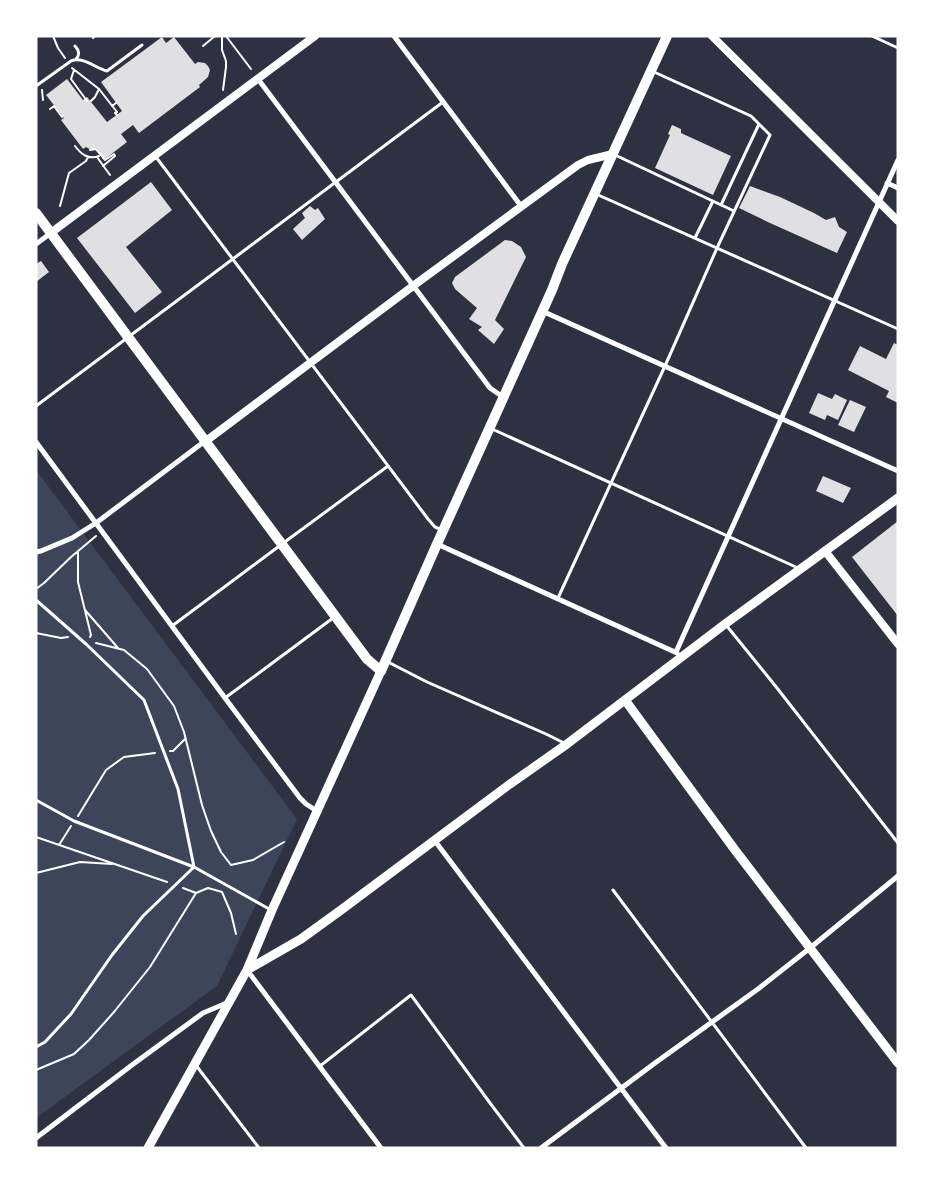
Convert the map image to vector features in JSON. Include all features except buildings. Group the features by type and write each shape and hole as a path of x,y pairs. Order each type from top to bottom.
{"main road":[{"path":"148,1148 247,970 436,544 667,36"},
{"path":"36,213 52,232 367,659 383,666"},
{"path":"247,970 301,939 625,700 678,655 725,624 898,498"},
{"path":"625,700 735,850 898,1063"}],"street":[{"path":"36,244 315,36"},
{"path":"394,36 521,206"},
{"path":"712,36 898,221"},
{"path":"258,79 490,388 503,397"},
{"path":"36,552 72,538 96,523 578,165 588,160 613,154"},
{"path":"436,544 558,598 678,655 728,536 898,160"},
{"path":"887,184 898,188"},
{"path":"542,311 898,471"},
{"path":"36,442 300,798 317,811"},
{"path":"825,551 898,644"},
{"path":"435,841 666,1148"},
{"path":"541,1148 758,989 898,876"},
{"path":"247,970 381,1148"},
{"path":"36,1138 203,1013 229,1002"}],"lane":[{"path":"872,36 898,48"},
{"path":"75,59 107,71 142,45"},
{"path":"36,86 78,56 79,53 76,46"},
{"path":"558,598 770,136 751,116 651,70"},
{"path":"36,406 443,102"},
{"path":"721,205 759,124"},
{"path":"613,154 734,211"},
{"path":"155,156 428,519 435,527 442,531"},
{"path":"595,194 898,329"},
{"path":"695,238 712,201"},
{"path":"489,428 800,569"},
{"path":"172,626 388,466"},
{"path":"36,600 78,636 144,700 178,789 194,867"},
{"path":"225,698 336,616"},
{"path":"725,624 778,688 898,844"},
{"path":"383,666 427,682 566,744"},
{"path":"36,800 74,822 194,867 272,910"},
{"path":"36,1047 45,1042 71,1014 112,955 143,916 194,867"},
{"path":"613,890 806,1148"},
{"path":"320,1066 411,995 524,1148"},
{"path":"195,1063 259,1148"}],"path":[{"path":"53,36 65,58"},
{"path":"202,46 215,36"},
{"path":"222,36 222,50 226,64 224,90"},
{"path":"226,36 251,69"},
{"path":"87,101 71,79 74,70 98,89 117,112 115,113 116,115"},
{"path":"91,101 98,89"},
{"path":"112,106 116,103"},
{"path":"50,109 54,106 63,116"},
{"path":"75,146 88,157 98,157 110,175"},
{"path":"60,206 69,174 86,161 90,150 96,149 105,160 114,154 115,156 103,166"},
{"path":"36,589 97,536"},
{"path":"78,551 78,582 91,635 86,644"},
{"path":"84,609 118,648"},
{"path":"36,633 61,638 78,636"},
{"path":"86,644 97,643 124,650 147,669 174,706 186,738 202,805 211,831 231,865 253,860 284,842"},
{"path":"59,845 106,770 124,757 174,751 186,738"},
{"path":"36,873 80,862 116,864"},
{"path":"196,893 208,888 222,892 231,913 236,934"}],"shaded area":[{"path":"36,470 297,819 217,986 36,1118"}]}
